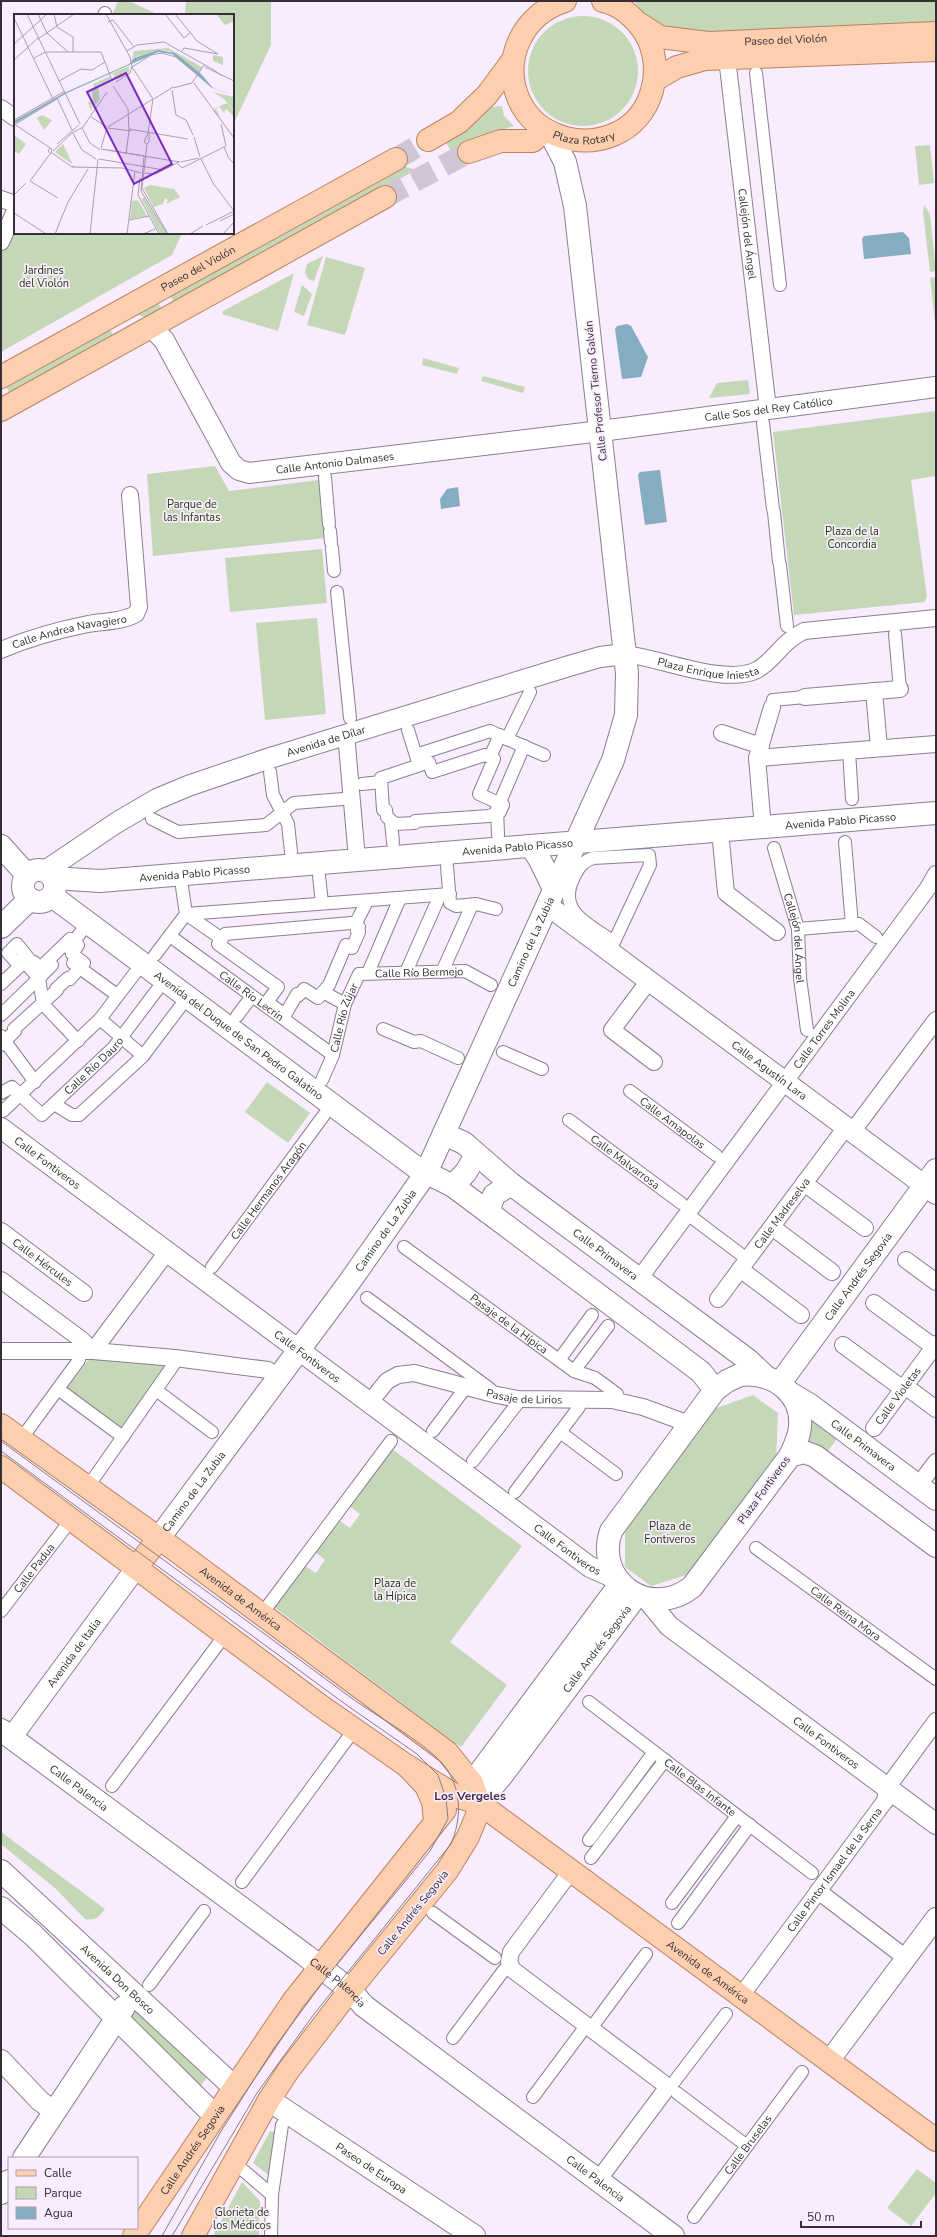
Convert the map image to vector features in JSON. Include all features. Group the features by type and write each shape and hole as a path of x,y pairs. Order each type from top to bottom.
{"main road":[{"name":"Plaza Rotary","path":"565,1 554,4 539,14 526,27 517,43 512,61 513,81 519,100 530,117 548,132 568,140 591,141 614,135 634,122 648,103 655,80 655,60 650,41 640,24 620,8 606,1"},
{"name":"Paseo del Violón","path":"640,24 660,37 708,43 936,33"},
{"name":"Paseo del Violón","path":"655,80 677,67 705,59 936,50"},
{"path":"428,140 459,122 487,95 512,61"},
{"path":"469,152 501,141 533,141 548,132"},
{"name":"Calle Profesor Tierno Galván","path":"548,132 565,162 574,198 625,654"},
{"name":"Paseo del Violón","path":"1,378 396,159"},
{"path":"1,410 385,197"},
{"path":"118,313 151,327"},
{"name":"Camino de La Zubia","path":"159,1538 408,1202 426,1173 576,844 621,735 626,715 628,692 625,654"},
{"name":"Avenida Pablo Picasso","path":"1,927 30,899 40,902 46,882 63,893 100,881 358,859 576,844 936,813"},
{"name":"Avenida del Duque de San Pedro Galatino","path":"1,846 390,1148 426,1173"},
{"name":"Camino de La Zubia","path":"530,846 540,860 551,897"},
{"name":"Calle Primavera","path":"444,1134 464,1143 511,1184 936,1499"},
{"path":"453,1186 466,1172 476,1154"},
{"path":"426,1173 453,1186 488,1212 701,1372 715,1390"},
{"name":"Calle Andrés Segovia","path":"779,1384 932,1183"},
{"path":"488,1212 494,1195 511,1184"},
{"path":"630,1589 612,1570 608,1551 612,1531 689,1424 715,1390 727,1381 740,1375 753,1374 779,1384"},
{"name":"Plaza Fontiveros","path":"630,1589 656,1600 674,1597 686,1591 696,1582 790,1456 800,1427 798,1406 779,1384"},
{"name":"Avenida de América","path":"1,1425 159,1538 447,1752 463,1782 479,1803 936,2140"},
{"path":"790,1456 804,1452 814,1456 936,1546"},
{"path":"1,1467 321,1706 407,1766 426,1786 433,1802 435,1821"},
{"path":"136,1568 159,1538"},
{"name":"Calle Andrés Segovia","path":"134,2236 214,2115 283,2016 320,1967 424,1838 463,1782 478,1777 487,1762 630,1589"},
{"name":"Calle Andrés Segovia","path":"193,2236 269,2100 288,2071 350,1990 447,1871 468,1837 477,1816 479,1803 503,1774 630,1589"},
{"name":"Calle Palencia","path":"6,1734 320,1967 350,1990 364,2006 599,2179 673,2236"},
{"name":"Avenida de América","path":"407,1766 463,1782"},
{"name":"Avenida Don Bosco","path":"1,1871 141,1990 234,2087"},
{"path":"1,1908 33,1935 214,2115"},
{"path":"25,2157 117,2018 141,1990"},
{"name":"Paseo de Europa","path":"269,2100 474,2236"},
{"path":"1,2193 8,2182"}],"street":[{"name":"Callejón del Ángel","path":"727,58 787,626"},
{"path":"756,73 780,285"},
{"path":"1,108 14,117"},
{"path":"1,199 14,204"},
{"path":"1,242 14,213"},
{"name":"Calle Antonio Dalmases","path":"151,327 164,340 231,463 239,470 249,473 601,431"},
{"name":"Calle Sos del Rey Católico","path":"601,431 765,416 936,387"},
{"path":"324,477 336,582 358,859"},
{"name":"Calle Andrea Navagiero","path":"1,650 50,633 88,624 130,618 136,614 139,608 130,495"},
{"name":"Plaza Enrique Iniesta","path":"625,654 731,676 746,675 758,669 791,637 804,631 936,618"},
{"path":"763,828 759,752 772,703 805,697 900,688 895,634"},
{"name":"Avenida de Dílar","path":"46,882 116,823 157,800 195,784 348,726 600,657 625,654"},
{"path":"874,691 879,748"},
{"path":"490,757 504,737 530,692"},
{"path":"408,730 418,760"},
{"path":"497,809 488,816 415,821 415,823 395,824 386,817 386,810 383,810 381,778 418,760 490,731 544,755"},
{"path":"722,733 759,752 849,751 936,744"},
{"path":"498,835 497,809 524,746"},
{"path":"849,751 852,799"},
{"path":"418,760 429,762 432,772 485,755 494,759 479,794 497,809"},
{"path":"270,772 273,795 288,824 291,852"},
{"path":"362,784 381,782"},
{"path":"152,819 178,832 266,825 294,803 342,799"},
{"path":"391,821 393,843"},
{"path":"720,831 726,893 777,932"},
{"name":"Avenida Pablo Picasso","path":"845,842 852,925"},
{"name":"Callejón del Ángel","path":"774,848 798,929 800,978 807,1030"},
{"path":"649,855 650,864 621,930 614,942 574,912 569,904 569,886 579,866 585,861 593,858 649,855"},
{"path":"406,972 445,895 447,866"},
{"name":"Calle Torres Molina","path":"639,1279 784,1082 932,891 936,874"},
{"path":"319,876 322,903"},
{"path":"155,955 186,914 182,888"},
{"path":"186,914 445,895"},
{"path":"445,895 450,903 456,906 472,905 496,909"},
{"name":"Calle Agustín Lara","path":"551,897 602,948 849,1130 932,1183"},
{"name":"Calle Río Zújar","path":"322,1080 333,1055 345,1004 359,974 368,974 400,898"},
{"path":"355,925 367,901"},
{"path":"442,972 472,905"},
{"path":"286,906 288,928"},
{"path":"186,914 222,939"},
{"path":"351,923 355,925 359,926 357,931 359,932 352,948 346,945 329,985 318,998 304,989 299,995 298,994 285,1015 267,1002 278,988 218,944 225,934 351,923"},
{"path":"798,929 859,924 876,937"},
{"name":"Calle Río Lecrín","path":"170,936 333,1055"},
{"path":"1,984 20,966 8,953 11,948 17,944 33,964 34,962 40,968 70,939 77,937"},
{"path":"1,1015 63,955 77,937"},
{"path":"35,1082 2,1041 15,1031 14,1029 43,1004 84,963 72,954 78,945 77,937"},
{"path":"11,948 39,978 43,1004 78,1040"},
{"path":"63,955 118,996"},
{"name":"Calle Río Bermejo","path":"368,974 465,971 491,985"},
{"path":"2,1120 21,1095 100,1019 135,973"},
{"path":"648,982 612,1030 654,1062"},
{"name":"Calle Río Dauro","path":"21,1095 42,1115 114,1047 157,990"},
{"path":"323,992 345,1004"},
{"path":"237,1016 252,996"},
{"path":"54,1104 72,1114 79,1115 143,1056 180,1007"},
{"path":"100,1019 143,1056"},
{"name":"Calle Madreselva","path":"718,1299 741,1262 772,1227 804,1184 936,1020"},
{"path":"383,1029 414,1042 421,1041 458,1058"},
{"path":"503,1052 542,1069"},
{"path":"1,1093 12,1087 21,1095"},
{"name":"Calle Amapolas","path":"630,1091 716,1155"},
{"name":"Calle Hermanos Aragón","path":"212,1267 324,1115"},
{"name":"Calle Fontiveros","path":"2,1120 167,1252 590,1567 630,1589 669,1626 936,1824"},
{"name":"Calle Malvarrosa","path":"569,1120 681,1203"},
{"path":"804,1184 865,1228"},
{"path":"694,1219 801,1315"},
{"path":"772,1227 832,1272"},
{"name":"Calle Hércules","path":"1,1231 84,1293"},
{"name":"Pasaje de la Hípica","path":"404,1247 574,1371 595,1378 617,1394"},
{"path":"27,1431 79,1360 91,1348 167,1252"},
{"path":"906,1260 936,1282"},
{"path":"1,1280 91,1348"},
{"name":"Pasaje de Lirios","path":"367,1298 490,1389"},
{"path":"874,1303 935,1346"},
{"path":"559,1360 592,1315"},
{"path":"574,1371 608,1326"},
{"path":"843,1345 936,1409"},
{"name":"Calle Violetas","path":"874,1428 935,1346"},
{"path":"1,1351 91,1348 268,1370 278,1378"},
{"path":"94,1478 174,1364 175,1358"},
{"name":"Pasaje de Lirios","path":"370,1402 388,1381 398,1374 414,1373 497,1395 518,1399 612,1400 643,1407 689,1424"},
{"path":"58,1389 123,1437"},
{"path":"156,1390 212,1432"},
{"path":"433,1431 462,1391"},
{"path":"473,1461 517,1404"},
{"path":"515,1492 579,1408"},
{"path":"560,1432 616,1474"},
{"path":"267,1607 391,1441"},
{"path":"918,1486 936,1462"},
{"name":"Calle Padua","path":"1,1611 67,1525"},
{"name":"Calle Reina Mora","path":"756,1548 936,1679"},
{"name":"Avenida de Italia","path":"6,1734 136,1568"},
{"path":"112,1786 219,1643"},
{"name":"Calle Blas Infante","path":"589,1702 812,1872"},
{"name":"Calle Pintor Ismael de la Serna","path":"740,1996 885,1801 887,1788 936,1721"},
{"path":"242,1882 348,1738"},
{"path":"589,1840 654,1752"},
{"path":"591,1858 665,1760"},
{"path":"672,1903 737,1816"},
{"path":"678,1923 750,1825"},
{"path":"453,2038 502,1963 571,1871"},
{"path":"818,1891 906,1958"},
{"path":"141,1990 204,1910"},
{"path":"433,1913 513,1970 663,2083 672,2088 747,2146"},
{"path":"829,2062 936,1918"},
{"path":"595,2023 646,1954"},
{"path":"599,2179 664,2092 672,2088 726,2014"},
{"path":"533,2097 583,2030"},
{"path":"1,2060 40,2101 55,2112"},
{"name":"Calle Bruselas","path":"694,2217 802,2072"},
{"path":"271,2236 272,2195 282,2125"},
{"path":"244,2171 272,2195"}],"green space":[{"path":"118,1 129,1 157,14 112,14"},
{"path":"186,1 271,1 271,45 234,123 234,14 185,14"},
{"path":"634,1 936,1 936,26 677,33 648,18"},
{"path":"583,16 604,20 622,32 634,50 638,71 634,92 622,110 604,122 583,126 562,122 544,110 532,92 528,71 532,50 544,32 562,20"},
{"path":"502,106 504,116 514,126 475,139 451,151 445,141 489,107"},
{"path":"930,145 934,183 919,185 915,146"},
{"path":"401,165 416,170 174,303 170,295"},
{"path":"924,205 930,214 936,271 930,272 923,212"},
{"name":"Jardines del Violón","path":"14,226 14,234 182,234 172,255 1,352 1,254"},
{"path":"323,256 314,281 308,279 305,272 307,264"},
{"path":"326,257 365,268 345,335 307,325"},
{"path":"294,273 278,331 222,314 223,311"},
{"path":"936,277 936,331 930,278"},
{"path":"302,285 312,294 304,316 294,312"},
{"path":"156,300 162,310 147,318 132,313"},
{"path":"110,329 114,337 10,394 6,386"},
{"path":"423,358 459,368 457,374 422,365"},
{"path":"483,376 525,387 523,393 481,381"},
{"path":"748,380 750,394 709,398 717,383"},
{"name":"Plaza de la Concordia","path":"936,411 936,476 911,480 927,597 924,602 794,615 773,432"},
{"name":"Parque de las Infantas","path":"215,466 229,491 319,480 326,538 153,556 147,474"},
{"path":"322,549 327,603 230,612 225,558"},
{"path":"317,618 326,714 265,720 256,623"},
{"path":"267,1082 310,1113 288,1143 245,1112"},
{"path":"89,1359 169,1364 123,1429 67,1388"},
{"name":"Plaza de Fontiveros","path":"753,1395 778,1413 776,1460 693,1573 651,1586 625,1567 625,1522 708,1411"},
{"path":"812,1412 841,1434 823,1457 807,1444"},
{"name":"Plaza de la Hípica","path":"392,1449 522,1546 450,1642 507,1685 461,1747 274,1607 305,1566 316,1573 325,1560 315,1552 339,1520 350,1528 360,1514 349,1506"},
{"path":"1,1832 105,1909 103,1912 95,1919 85,1919 56,1889 1,1844"},
{"path":"137,2009 210,2073 198,2090 131,2018"},
{"path":"270,2131 276,2132 271,2177 253,2163"},
{"path":"917,2169 936,2183 936,2193 911,2226 887,2208"},
{"name":"Glorieta de los Médicos","path":"242,2182 260,2201 259,2236 213,2236"}],"water":[{"path":"903,232 909,238 911,254 864,259 862,239 864,236"},
{"path":"627,324 631,326 648,357 641,377 622,379 615,329 617,326"},
{"path":"660,470 667,522 645,525 638,475 640,472"},
{"path":"458,487 460,506 441,509 440,499 447,489"}],"tunnel":[{"path":"396,159 428,140"},
{"path":"385,197 469,152"}],"tram line":[{"path":"1,1441 350,1697 430,1752 448,1771 453,1780 458,1798 457,1826 451,1844 314,2014 257,2093 172,2236"},
{"path":"1,1451 345,1704 417,1754 438,1775 446,1798 448,1819 430,1851 329,1974 274,2048 220,2133 162,2236"}],"district":[{"name":"Los Vergeles","path":"470,1796"}]}
